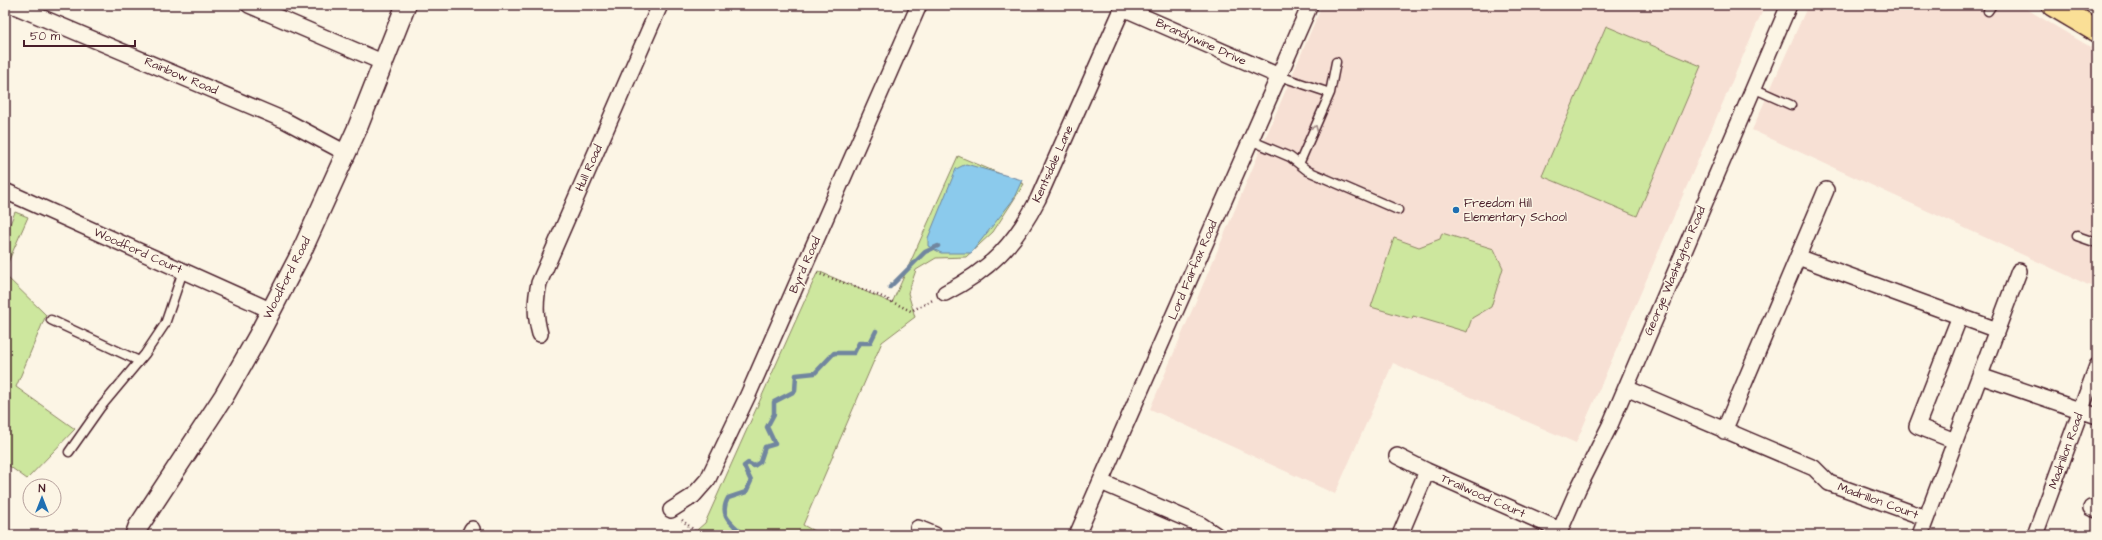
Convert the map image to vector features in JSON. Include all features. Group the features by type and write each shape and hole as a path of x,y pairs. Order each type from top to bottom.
{"main road":[{"path":"2053,5 2097,31"}],"street":[{"name":"Rainbow Road","path":"12,5 284,120 346,153"},
{"path":"249,5 382,62"},
{"name":"Woodford Road","path":"135,535 138,527 224,396 257,338 270,310 300,255 346,153 406,5"},
{"name":"Hull Road","path":"540,334 536,318 536,300 539,283 660,5"},
{"name":"Byrd Road","path":"671,510 693,496 708,479 748,395 919,5"},
{"name":"Lord Fairfax Road","path":"1077,535 1310,5"},
{"name":"George Washington Road","path":"1559,533 1626,388 1787,5"},
{"name":"Brandywine Drive","path":"1123,6 1279,76"},
{"name":"Kentsdale Lane","path":"945,293 970,281 990,264 1009,245 1027,220 1038,199 1123,6"},
{"path":"1724,431 1826,190"},
{"name":"Woodford Court","path":"5,191 270,310"},
{"path":"1798,257 1997,330"},
{"name":"Madrillon Court","path":"1920,535 2019,271"},
{"path":"1956,441 1917,426 1960,316"},
{"name":"Madrillon Road","path":"2035,535 2097,366"},
{"path":"1980,376 2097,416"},
{"name":"Madrillon Court","path":"1626,388 1814,468 1829,483 1926,518"},
{"name":"Trailwood Court","path":"1398,456 1559,533"},
{"name":"Trailwood Court","path":"1400,535 1427,471"},
{"path":"1101,482 1201,525 1216,535"},
{"path":"918,528 935,535"}],"lane":[{"path":"1299,164 1330,93 1336,62"},
{"path":"1279,76 1330,93"},
{"path":"1753,88 1791,105"},
{"path":"1250,140 1290,157 1308,171 1398,210"},
{"path":"2077,236 2097,243"},
{"path":"69,452 100,408 139,361 165,324 183,271"},
{"path":"51,320 139,361"}],"path":[{"path":"804,268 880,296 911,311 945,293"},
{"path":"671,510 691,527 696,535"}],"shaded area":[{"name":"Freedom Hill Elementary School","path":"1322,5 1765,5 1576,443 1393,363 1335,494 1150,409"},
{"path":"1808,5 2020,5 2097,51 2097,289 1752,130"}],"green space":[{"path":"1606,26 1701,66 1637,216 1542,176"},
{"path":"958,156 1024,184 993,232 966,257 936,258 916,270 908,293 915,317 882,342 803,525 821,535 691,535 705,523 818,271 892,303"},
{"path":"15,212 28,217 5,269 5,236"},
{"path":"1442,233 1494,249 1503,268 1491,307 1472,318 1467,332 1413,316 1412,319 1371,307 1394,238 1419,247 1440,239"},
{"path":"5,275 46,315 16,387 75,429 28,478 26,478 5,463"}],"water":[{"path":"966,164 1022,180 1013,200 971,253 941,253 928,246 928,238 956,169"}],"waterway":[{"path":"890,287 925,252 938,246"},
{"path":"744,535 728,519 725,504 728,498 746,492 751,481 744,466 748,463 754,466 760,462 765,447 775,444 767,427 774,414 774,402 795,391 796,375 815,373 834,353 854,353 859,343 870,343 876,331"}],"place":[{"name":"Freedom Hill Elementary School","path":"1456,210"}]}
